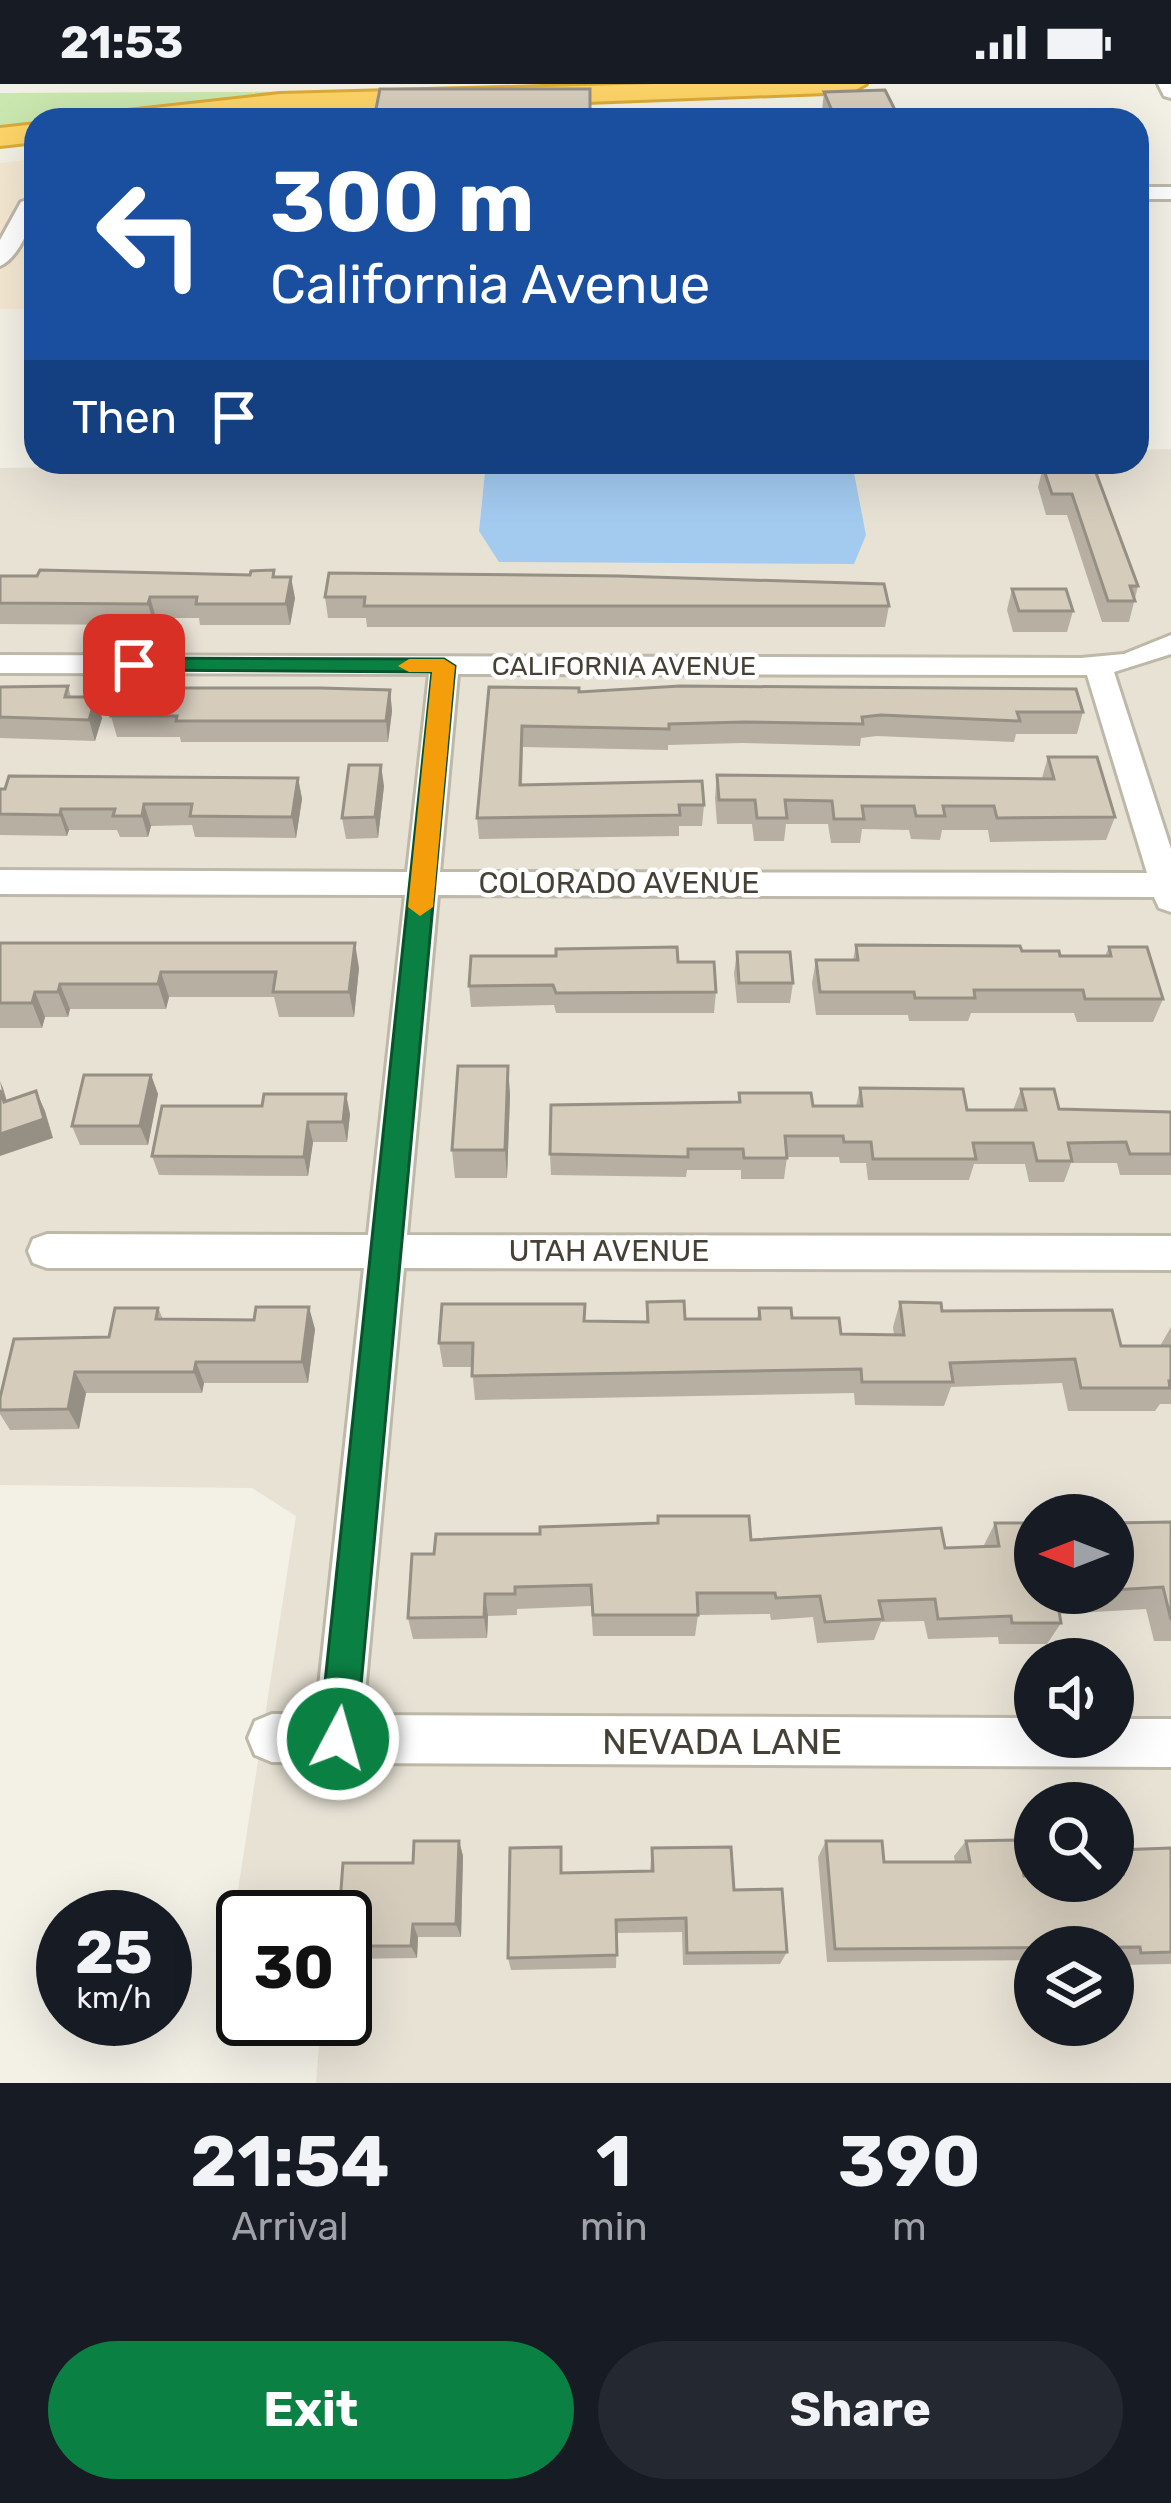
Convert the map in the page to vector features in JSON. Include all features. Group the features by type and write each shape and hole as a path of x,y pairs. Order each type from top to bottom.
{"highway":[{"path":"518,84 852,84"},
{"path":"229,108 280,102 666,92 744,85"}],"street":[{"path":"0,260 10,222"},
{"name":"CALIFORNIA AVENUE","path":"0,664 1098,666 1144,658 1171,644"},
{"path":"338,1739 444,666"},
{"path":"1098,666 1169,892"},
{"name":"COLORADO AVENUE","path":"0,882 1169,892"},
{"name":"UTAH AVENUE","path":"47,1251 1171,1253"},
{"name":"NEVADA LANE","path":"272,1738 1171,1743"}],"shaded area":[{"path":"24,160 24,309 0,309 0,163"},
{"path":"1171,449 1171,2083 316,2083 319,2046 372,2046 372,1890 238,1890 296,1516 252,1488 0,1485 0,468 24,468 24,474 485,474 479,530 866,535 854,474 1149,474 1149,450"}],"green space":[{"path":"388,91 190,108 24,108 24,130 0,133 0,93"}],"water":[{"path":"485,474 854,474 866,535 854,564 499,562 479,531"}],"building":[{"path":"380,89 590,89 590,108 376,108"},
{"path":"885,90 894,108 831,108 824,92"},
{"path":"1045,474 1096,474 1138,586 1130,586 1135,601 1108,601 1072,494 1052,494"},
{"path":"40,570 250,575 251,571 274,570 273,577 291,577 286,604 196,604 197,597 150,597 148,604 0,603 0,576 37,576"},
{"path":"329,573 884,584 889,606 364,606 365,597 325,597"},
{"path":"1012,589 1066,589 1073,611 1019,611"},
{"path":"68,686 65,697 96,697 89,720 0,717 0,687"},
{"path":"680,686 1076,689 1083,712 1017,712 1020,721 881,715 862,717 863,724 744,722 669,724 669,729 522,726 520,785 702,781 704,805 679,805 680,815 477,818 489,687 579,688 579,692"},
{"path":"119,688 390,690 386,721 176,721 177,716 111,716"},
{"path":"1048,757 1097,757 1115,817 997,818 994,806 943,806 945,816 916,816 914,806 862,806 864,819 834,819 832,801 785,800 787,818 757,818 755,800 719,800 717,775 1054,779"},
{"path":"349,765 381,765 375,817 342,818"},
{"path":"9,776 298,778 292,817 190,816 192,804 144,804 142,816 113,816 115,809 61,809 60,815 0,814 0,789 5,789"},
{"path":"0,943 355,943 349,992 273,992 276,972 161,972 158,984 60,984 58,992 35,992 32,1003 0,1003"},
{"path":"856,945 1020,946 1022,951 1059,951 1060,956 1111,956 1109,947 1147,947 1163,999 1085,999 1083,990 974,990 975,998 915,998 914,992 820,992 816,960 858,960"},
{"path":"677,947 678,962 714,962 716,992 556,993 553,985 469,986 471,956 556,956 556,949"},
{"path":"737,952 790,952 793,983 739,983"},
{"path":"458,1066 508,1066 505,1150 452,1150"},
{"path":"84,1075 151,1075 140,1126 72,1126"},
{"path":"860,1088 963,1089 967,1110 1026,1110 1021,1089 1054,1089 1059,1109 1171,1112 1171,1154 1130,1154 1126,1142 1068,1143 1072,1161 1037,1161 1033,1143 973,1143 976,1159 873,1159 871,1142 844,1142 843,1136 785,1136 787,1158 744,1158 743,1149 688,1149 688,1157 550,1154 551,1105 740,1102 739,1093 811,1093 813,1106 862,1106"},
{"path":"0,1090 4,1102 36,1091 44,1119 0,1134"},
{"path":"264,1094 346,1094 343,1122 308,1122 304,1157 152,1156 162,1106 262,1106"},
{"path":"684,1301 685,1319 760,1319 759,1308 791,1308 792,1318 839,1318 841,1334 904,1335 900,1302 941,1303 942,1311 1112,1310 1121,1346 1171,1346 1170,1388 1081,1388 1075,1359 950,1363 953,1382 862,1382 861,1369 472,1376 473,1343 439,1343 442,1304 585,1304 584,1321 648,1322 647,1302"},
{"path":"256,1307 309,1307 302,1362 196,1362 194,1372 75,1372 68,1409 0,1410 14,1339 109,1337 115,1308 158,1308 156,1319 254,1320"},
{"path":"658,1516 749,1516 751,1540 941,1528 945,1548 999,1546 995,1523 1014,1523 1014,1614 1059,1614 1061,1623 1012,1623 1011,1616 938,1619 935,1599 879,1601 883,1619 825,1622 820,1596 776,1598 775,1593 697,1593 698,1615 593,1615 591,1585 515,1587 515,1594 485,1594 484,1617 408,1618 412,1554 434,1554 436,1534 540,1534 540,1527 658,1523"},
{"path":"1171,1522 1171,1620 1163,1587 1134,1589 1134,1523"},
{"path":"1014,1840 1014,1902 1134,1902 1134,1849 1171,1848 1171,1952 1141,1953 1140,1947 1134,1947 1134,1926 1014,1926 1014,1948 835,1949 826,1841 882,1841 884,1862 970,1862 966,1841"},
{"path":"414,1841 459,1841 456,1924 413,1924 411,1946 372,1946 372,1890 341,1890 343,1863 413,1863"},
{"path":"561,1847 561,1873 653,1871 652,1848 731,1847 734,1890 782,1889 787,1952 687,1953 686,1918 616,1920 617,1955 508,1958 510,1848"}],"slow traffic":[{"path":"409,666 444,666 420,907"}],"route":[{"path":"134,665 444,666 338,1739"}]}
